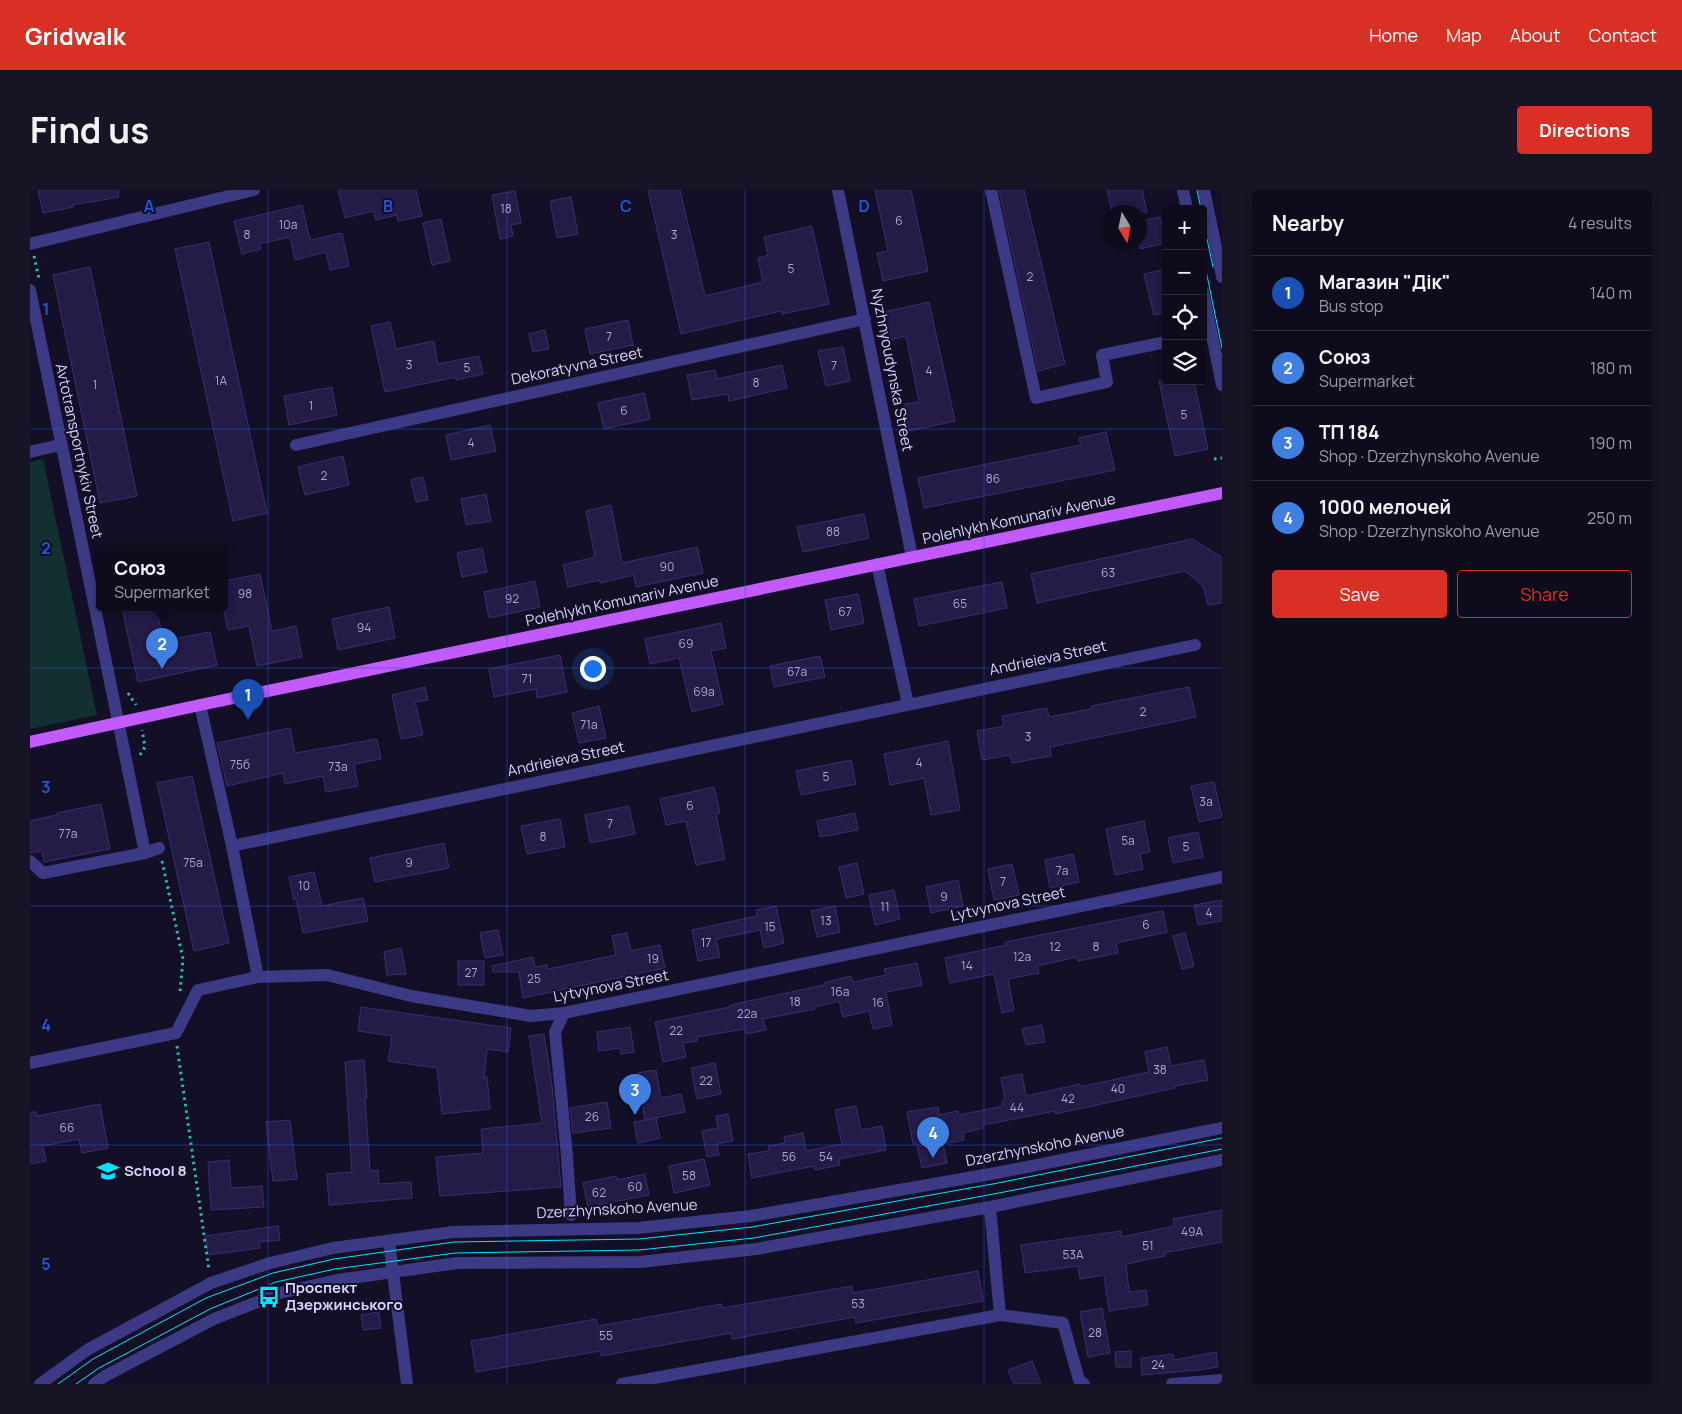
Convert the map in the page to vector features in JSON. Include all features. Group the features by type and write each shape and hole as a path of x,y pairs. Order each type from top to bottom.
{"main road":[{"name":"Polehlykh Komunariv Avenue","path":"30,742 1222,493"}],"street":[{"path":"30,244 254,190"},
{"name":"Nyzhnyoudynska Street","path":"838,190 912,557"},
{"path":"991,190 1036,398 1107,382 1102,356 1162,343"},
{"path":"1183,190 1186,205"},
{"path":"1204,190 1222,277"},
{"name":"Avtotransportnykiv Street","path":"30,290 60,445 120,724 145,853"},
{"name":"Dekoratyvna Street","path":"296,445 865,319"},
{"path":"1207,333 1222,385"},
{"path":"30,452 60,445"},
{"path":"877,564 908,704"},
{"name":"Andrieieva Street","path":"232,846 1195,645"},
{"path":"200,706 232,846 258,977"},
{"path":"30,861 43,873 145,853 159,848"},
{"name":"Lytvynova Street","path":"176,1033 198,990 258,977 327,975 410,996 531,1016 564,1013 1222,877"},
{"path":"564,1013 555,1032 567,1156 570,1215"},
{"path":"30,1063 176,1033"},
{"name":"Dzerzhynskoho Avenue","path":"40,1384 87,1350 211,1283 270,1262 333,1248 454,1232 638,1228 751,1216 996,1172 1222,1128"},
{"path":"94,1384 105,1376 214,1319 280,1293 337,1280 456,1263 640,1262 746,1250 990,1206 1222,1160"},
{"path":"990,1206 1000,1315"},
{"path":"390,1241 407,1384"},
{"path":"622,1384 1000,1315 1063,1324 1079,1380 1084,1384"},
{"path":"1172,1384 1222,1380"}],"path":[{"path":"1214,459 1222,458"},
{"path":"159,848 183,959 179,996"},
{"path":"176,1033 211,1283"}],"green space":[{"path":"43,459 97,715 30,729 30,462"}],"building":[{"path":"38,190 118,190 119,197 72,205 73,207 43,213"},
{"path":"338,190 416,190 422,216 398,221 397,215 376,220 373,211 345,218"},
{"path":"648,190 680,190 705,296 763,282 758,258 768,255 764,237 812,226 829,304 782,314 781,311 681,334"},
{"path":"875,190 911,190 928,271 883,281 877,253 888,251"},
{"path":"999,190 1024,190 1065,364 1038,371"},
{"path":"1107,190 1142,190 1145,205 1110,205"},
{"path":"515,191 521,223 511,225 513,236 500,239 492,195"},
{"path":"571,197 578,234 557,238 550,201"},
{"path":"302,205 310,240 342,233 349,266 330,270 326,252 295,260 290,237 259,244 261,249 242,254 234,221"},
{"path":"1160,217 1162,244 1147,247 1147,220"},
{"path":"441,219 450,261 432,265 423,223"},
{"path":"209,242 267,513 233,521 175,249"},
{"path":"90,267 137,496 100,503 53,275"},
{"path":"1162,270 1162,313 1154,315 1144,274"},
{"path":"929,302 955,421 909,431 905,404 919,402 906,336 890,340 884,312"},
{"path":"628,320 633,345 590,354 585,329"},
{"path":"390,322 396,349 434,341 438,364 479,356 483,374 456,380 456,377 385,392 371,326"},
{"path":"545,330 549,349 533,352 529,334"},
{"path":"843,347 850,381 826,386 818,351"},
{"path":"782,365 787,388 729,401 728,394 692,400 687,375 715,370 717,379"},
{"path":"1159,381 1162,381 1162,385 1195,385 1208,449 1175,456"},
{"path":"332,387 337,415 289,425 284,396"},
{"path":"644,393 650,419 604,429 598,403"},
{"path":"490,425 496,451 451,460 446,435"},
{"path":"1106,432 1115,470 924,508 918,478 1081,445 1079,438"},
{"path":"343,456 349,485 305,495 298,467"},
{"path":"423,477 428,500 416,502 411,480"},
{"path":"486,494 491,521 466,525 461,499"},
{"path":"611,505 622,563 697,547 703,573 636,587 634,575 600,583 600,580 568,587 563,565 595,557 586,511"},
{"path":"864,514 869,538 803,552 797,527"},
{"path":"1192,539 1222,557 1222,603 1208,605 1203,586 1185,571 1037,603 1031,574"},
{"path":"482,548 487,572 462,577 457,553"},
{"path":"260,574 272,631 296,626 302,657 257,666 249,626 228,630 224,611 228,611 228,580"},
{"path":"535,581 540,607 489,618 484,592"},
{"path":"1002,582 1007,608 919,626 914,599"},
{"path":"858,594 864,623 831,630 825,600"},
{"path":"389,607 395,638 338,650 332,619"},
{"path":"123,611 157,611 164,641 210,632 217,665 138,682"},
{"path":"721,623 726,648 711,651 723,704 692,712 679,658 650,664 645,639"},
{"path":"560,655 567,692 537,698 536,689 494,697 489,669"},
{"path":"820,656 825,677 774,687 770,666"},
{"path":"425,687 428,700 415,702 423,735 401,739 392,695"},
{"path":"1189,687 1196,717 1050,747 1051,756 1012,763 1010,755 982,760 977,731 1004,726 1002,716 1047,708 1049,717 1091,709 1091,706"},
{"path":"599,706 606,738 579,743 572,713"},
{"path":"290,728 295,753 377,739 381,759 354,764 358,786 326,792 323,776 285,784 283,773 227,786 217,743"},
{"path":"948,741 960,810 931,815 924,778 890,785 884,754"},
{"path":"851,760 856,784 801,795 796,771"},
{"path":"192,776 229,943 194,951 157,783"},
{"path":"1214,782 1222,817 1199,822 1191,786"},
{"path":"714,787 720,813 716,814 725,859 696,865 686,821 666,825 660,799"},
{"path":"101,804 110,849 44,862 42,851 30,853 30,821"},
{"path":"629,806 635,834 590,843 585,815"},
{"path":"855,813 858,830 820,837 817,821"},
{"path":"560,819 565,847 527,854 521,826"},
{"path":"1144,821 1150,852 1140,854 1143,869 1115,875 1106,829"},
{"path":"1198,832 1203,857 1173,863 1168,838"},
{"path":"444,843 449,868 375,882 370,858"},
{"path":"1073,854 1079,882 1050,888 1045,860"},
{"path":"857,863 864,894 846,898 839,867"},
{"path":"1012,864 1019,895 994,900 988,869"},
{"path":"314,872 322,906 363,898 368,921 303,933 289,877"},
{"path":"958,880 963,906 931,913 926,887"},
{"path":"894,890 900,919 875,925 869,895"},
{"path":"1222,900 1222,921 1198,925 1194,905"},
{"path":"776,906 784,943 764,948 760,930 716,939 720,957 698,961 692,930 757,916 756,910"},
{"path":"835,906 840,932 817,937 811,911"},
{"path":"1163,911 1167,932 1116,943 1118,953 1078,961 1077,957 1037,966 1039,973 1008,979 1014,1010 1002,1013 994,974 950,983 945,958 1006,945 1005,942"},
{"path":"498,930 503,955 485,958 480,933"},
{"path":"627,933 631,951 660,945 665,968 523,998 519,972 493,972 492,966 533,957 535,967 547,965 548,969 616,955 612,936"},
{"path":"1185,933 1194,966 1182,969 1173,936"},
{"path":"401,948 406,974 387,975 384,952"},
{"path":"458,961 484,961 484,985 458,985"},
{"path":"917,963 922,985 886,992 892,1025 873,1029 869,1011 843,1017 839,1001 815,1007 815,1009 763,1019 766,1030 746,1034 745,1029 697,1037 697,1041 683,1043 686,1057 663,1062 655,1022 824,985 824,983 851,976 853,982 886,975 884,969"},
{"path":"361,1007 511,1028 508,1052 487,1049 484,1078 487,1077 490,1109 442,1114 437,1068 388,1061 392,1036 358,1031"},
{"path":"1042,1025 1045,1042 1026,1045 1022,1029"},
{"path":"630,1027 634,1052 621,1054 620,1048 599,1051 597,1032"},
{"path":"544,1034 552,1085 561,1187 440,1196 436,1157 483,1153 481,1129 542,1123 529,1036"},
{"path":"1167,1047 1171,1066 1204,1060 1208,1080 1055,1114 1055,1111 983,1125 983,1128 963,1133 964,1140 943,1144 947,1163 922,1168 917,1144 913,1144 907,1112 938,1107 939,1115 958,1111 959,1115 1003,1106 1002,1101 1005,1100 1001,1078 1022,1074 1026,1096 1080,1084 1080,1087 1149,1072 1145,1052"},
{"path":"364,1060 370,1171 378,1170 379,1184 411,1182 412,1198 329,1205 327,1174 352,1172 345,1062"},
{"path":"715,1063 721,1094 697,1099 691,1068"},
{"path":"656,1070 661,1098 681,1094 685,1112 645,1120 637,1073"},
{"path":"607,1102 611,1128 573,1133 570,1108"},
{"path":"100,1104 108,1148 82,1153 79,1139 43,1146 46,1161 30,1164 30,1112 36,1112 37,1116"},
{"path":"856,1106 861,1130 882,1126 886,1150 839,1159 840,1165 815,1170 814,1166 752,1178 748,1154 769,1151 768,1146 785,1143 784,1137 803,1133 806,1151 842,1144 835,1110"},
{"path":"728,1114 733,1141 717,1144 719,1155 707,1157 702,1131 718,1128 716,1116"},
{"path":"656,1118 660,1138 638,1143 634,1122"},
{"path":"290,1120 297,1179 273,1181 266,1122"},
{"path":"704,1159 710,1185 674,1193 669,1166"},
{"path":"229,1160 231,1188 262,1186 264,1207 211,1210 208,1162"},
{"path":"645,1174 649,1195 588,1207 583,1183 616,1176 617,1180"},
{"path":"1222,1210 1222,1242 1164,1253 1165,1256 1126,1264 1129,1292 1146,1290 1148,1305 1109,1311 1104,1275 1080,1279 1078,1266 1025,1273 1021,1245 1121,1231 1122,1237 1174,1226 1173,1219"},
{"path":"278,1226 280,1240 259,1242 260,1248 208,1255 205,1236"},
{"path":"978,1271 983,1301 856,1323 855,1317 732,1339 731,1333 601,1356 600,1351 476,1372 471,1341 596,1319 598,1326 722,1304 722,1308 852,1286 853,1293"},
{"path":"1102,1308 1110,1353 1088,1357 1080,1312"},
{"path":"379,1312 381,1328 363,1330 361,1315"},
{"path":"1131,1351 1131,1367 1116,1367 1115,1352"},
{"path":"1216,1352 1218,1367 1142,1375 1141,1358 1173,1354 1174,1360"},
{"path":"1032,1361 1041,1384 1014,1384 1008,1370"}],"tram line":[{"path":"1197,190 1200,205"},
{"path":"1207,239 1213,267"},
{"path":"1207,275 1222,348"},
{"path":"58,1384 93,1359 206,1298 273,1273 334,1259 454,1242 639,1239 752,1227 998,1183 1222,1138"},
{"path":"76,1384 99,1368 210,1309 276,1282 335,1269 455,1253 639,1250 754,1238 999,1193 1222,1149"}],"place":[{"name":"Союз","path":"162,669"},
{"name":"Магазин \"Дік\"","path":"248,720"},
{"name":"ТП 184","path":"635,1115"},
{"name":"1000 мелочей","path":"933,1158"},
{"name":"School 8","path":"108,1171"},
{"name":"Проспект Дзержинського","path":"269,1297"}]}
